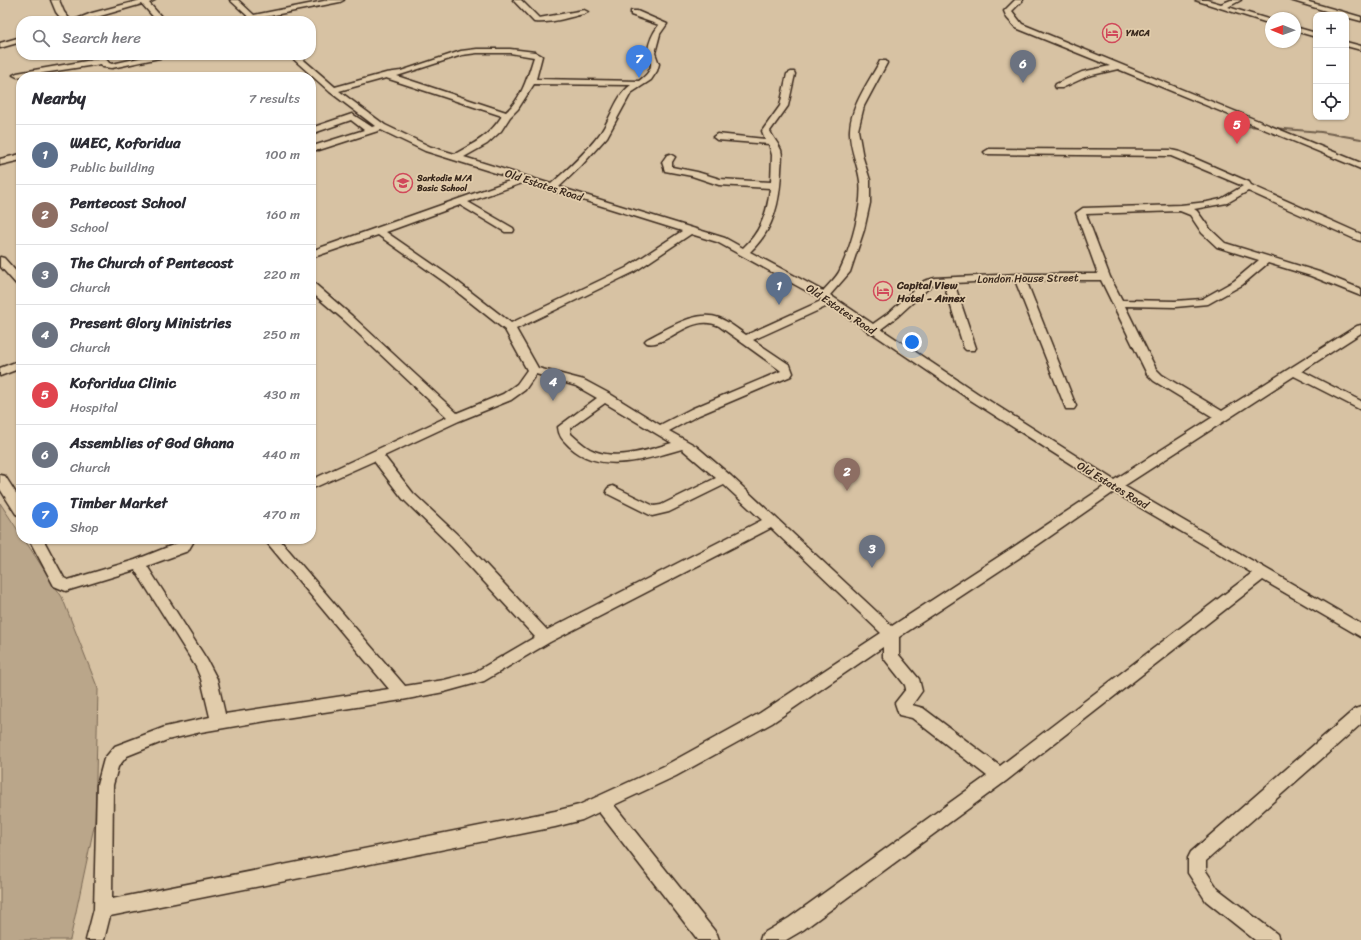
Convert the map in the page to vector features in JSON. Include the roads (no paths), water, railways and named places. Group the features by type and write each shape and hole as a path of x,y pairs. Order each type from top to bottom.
{"street":[{"path":"55,0 63,16"},
{"path":"234,0 253,16"},
{"path":"269,16 340,0"},
{"path":"517,0 537,20 584,12"},
{"path":"1019,0 1008,11 1014,21 1020,26 1361,166"},
{"path":"1199,0 1265,20"},
{"path":"1222,7 1237,0"},
{"path":"1294,0 1361,19"},
{"path":"89,16 117,7 147,1 158,16"},
{"path":"552,188 578,164 604,135 628,92 648,78 653,71 654,64 651,53 656,34 663,24 634,13"},
{"path":"1301,31 1313,34"},
{"path":"0,46 16,41"},
{"path":"1349,45 1361,48"},
{"path":"332,90 386,75 402,73 461,53 477,51 532,52 538,56 531,81 514,108 507,115 498,129 484,142 457,157"},
{"path":"39,72 54,70 93,60"},
{"path":"102,60 106,65 112,66 140,60"},
{"name":"Old Estates Road","path":"299,60 312,72"},
{"path":"745,339 827,298 845,272 859,230 865,203 865,180 858,158 854,130 860,106 883,63"},
{"path":"1059,86 1085,74 1117,67"},
{"path":"744,252 753,245 764,230 771,215 776,185 777,151 768,138 766,131 784,106 791,74"},
{"path":"386,75 507,115"},
{"name":"Old Estates Road","path":"316,76 332,90 382,127 428,149 721,240 744,252 827,298 872,330 972,396 1114,486 1361,631"},
{"path":"531,81 639,83"},
{"path":"316,83 323,82"},
{"path":"316,129 352,117 371,131"},
{"path":"316,148 382,127"},
{"path":"717,137 772,142"},
{"path":"989,152 1171,153 1180,155 1361,238"},
{"path":"0,162 16,157"},
{"path":"670,157 667,162 668,169 694,174 719,182 776,185"},
{"path":"316,252 524,179"},
{"path":"1222,417 1154,375 1105,277 1081,213 1082,211 1086,210 1181,208 1216,204 1238,194 1248,187"},
{"path":"461,202 509,230"},
{"path":"1181,208 1194,213 1206,231 1221,246 1321,277 1361,293"},
{"path":"510,328 630,270 690,230"},
{"path":"379,231 450,281 510,328 534,370 580,383 606,397 681,445 691,449 726,479 891,634 891,658 913,683 914,691 903,703 905,710 917,713 1000,776"},
{"path":"1119,303 1176,304 1204,302 1238,283 1266,259"},
{"path":"0,260 16,278"},
{"path":"1019,277 1070,406"},
{"name":"London House Street","path":"872,330 894,314 928,283 935,281 1019,277 1105,277"},
{"path":"948,280 970,348"},
{"path":"316,290 348,318 455,418"},
{"path":"651,341 678,328 705,318 723,324 786,368 787,373 695,412 659,431"},
{"path":"103,909 555,819 582,812 602,803 670,771 766,718 1114,486 1361,328"},
{"path":"0,372 16,366"},
{"path":"316,483 375,454 506,397 521,386 534,370"},
{"path":"1294,371 1361,406"},
{"path":"606,397 564,427 565,435 589,454 610,458 637,457 681,445"},
{"path":"375,454 408,496 457,543 545,638"},
{"path":"613,491 652,511 664,509 726,479"},
{"path":"0,480 16,504"},
{"path":"95,940 103,909 105,785 110,764 121,751 165,734 218,722 402,694 444,686 479,677 545,638 772,521"},
{"path":"39,544 59,582 66,586 138,564 183,547 185,544"},
{"path":"275,544 402,694"},
{"path":"138,564 202,664 209,679 218,722"},
{"path":"769,940 808,915 1000,776 1262,573"},
{"path":"1270,940 1212,895 1198,873 1197,858 1361,714"},
{"path":"602,803 710,940"}],"waterway":[{"path":"1244,126 1262,127"},
{"path":"1273,128 1321,132 1361,139"}],"place":[{"name":"YMCA","path":"1112,33"},
{"name":"Timber Market","path":"639,78"},
{"name":"Assemblies of God Ghana","path":"1023,83"},
{"name":"Koforidua Clinic","path":"1237,144"},
{"name":"Sarkodie M/A Basic School","path":"403,183"},
{"name":"Capital View Hotel - Annex","path":"883,291"},
{"name":"WAEC, Koforidua","path":"779,305"},
{"name":"Present Glory Ministries","path":"553,401"},
{"name":"Pentecost School","path":"847,491"},
{"name":"The Church of Pentecost","path":"872,568"}]}
